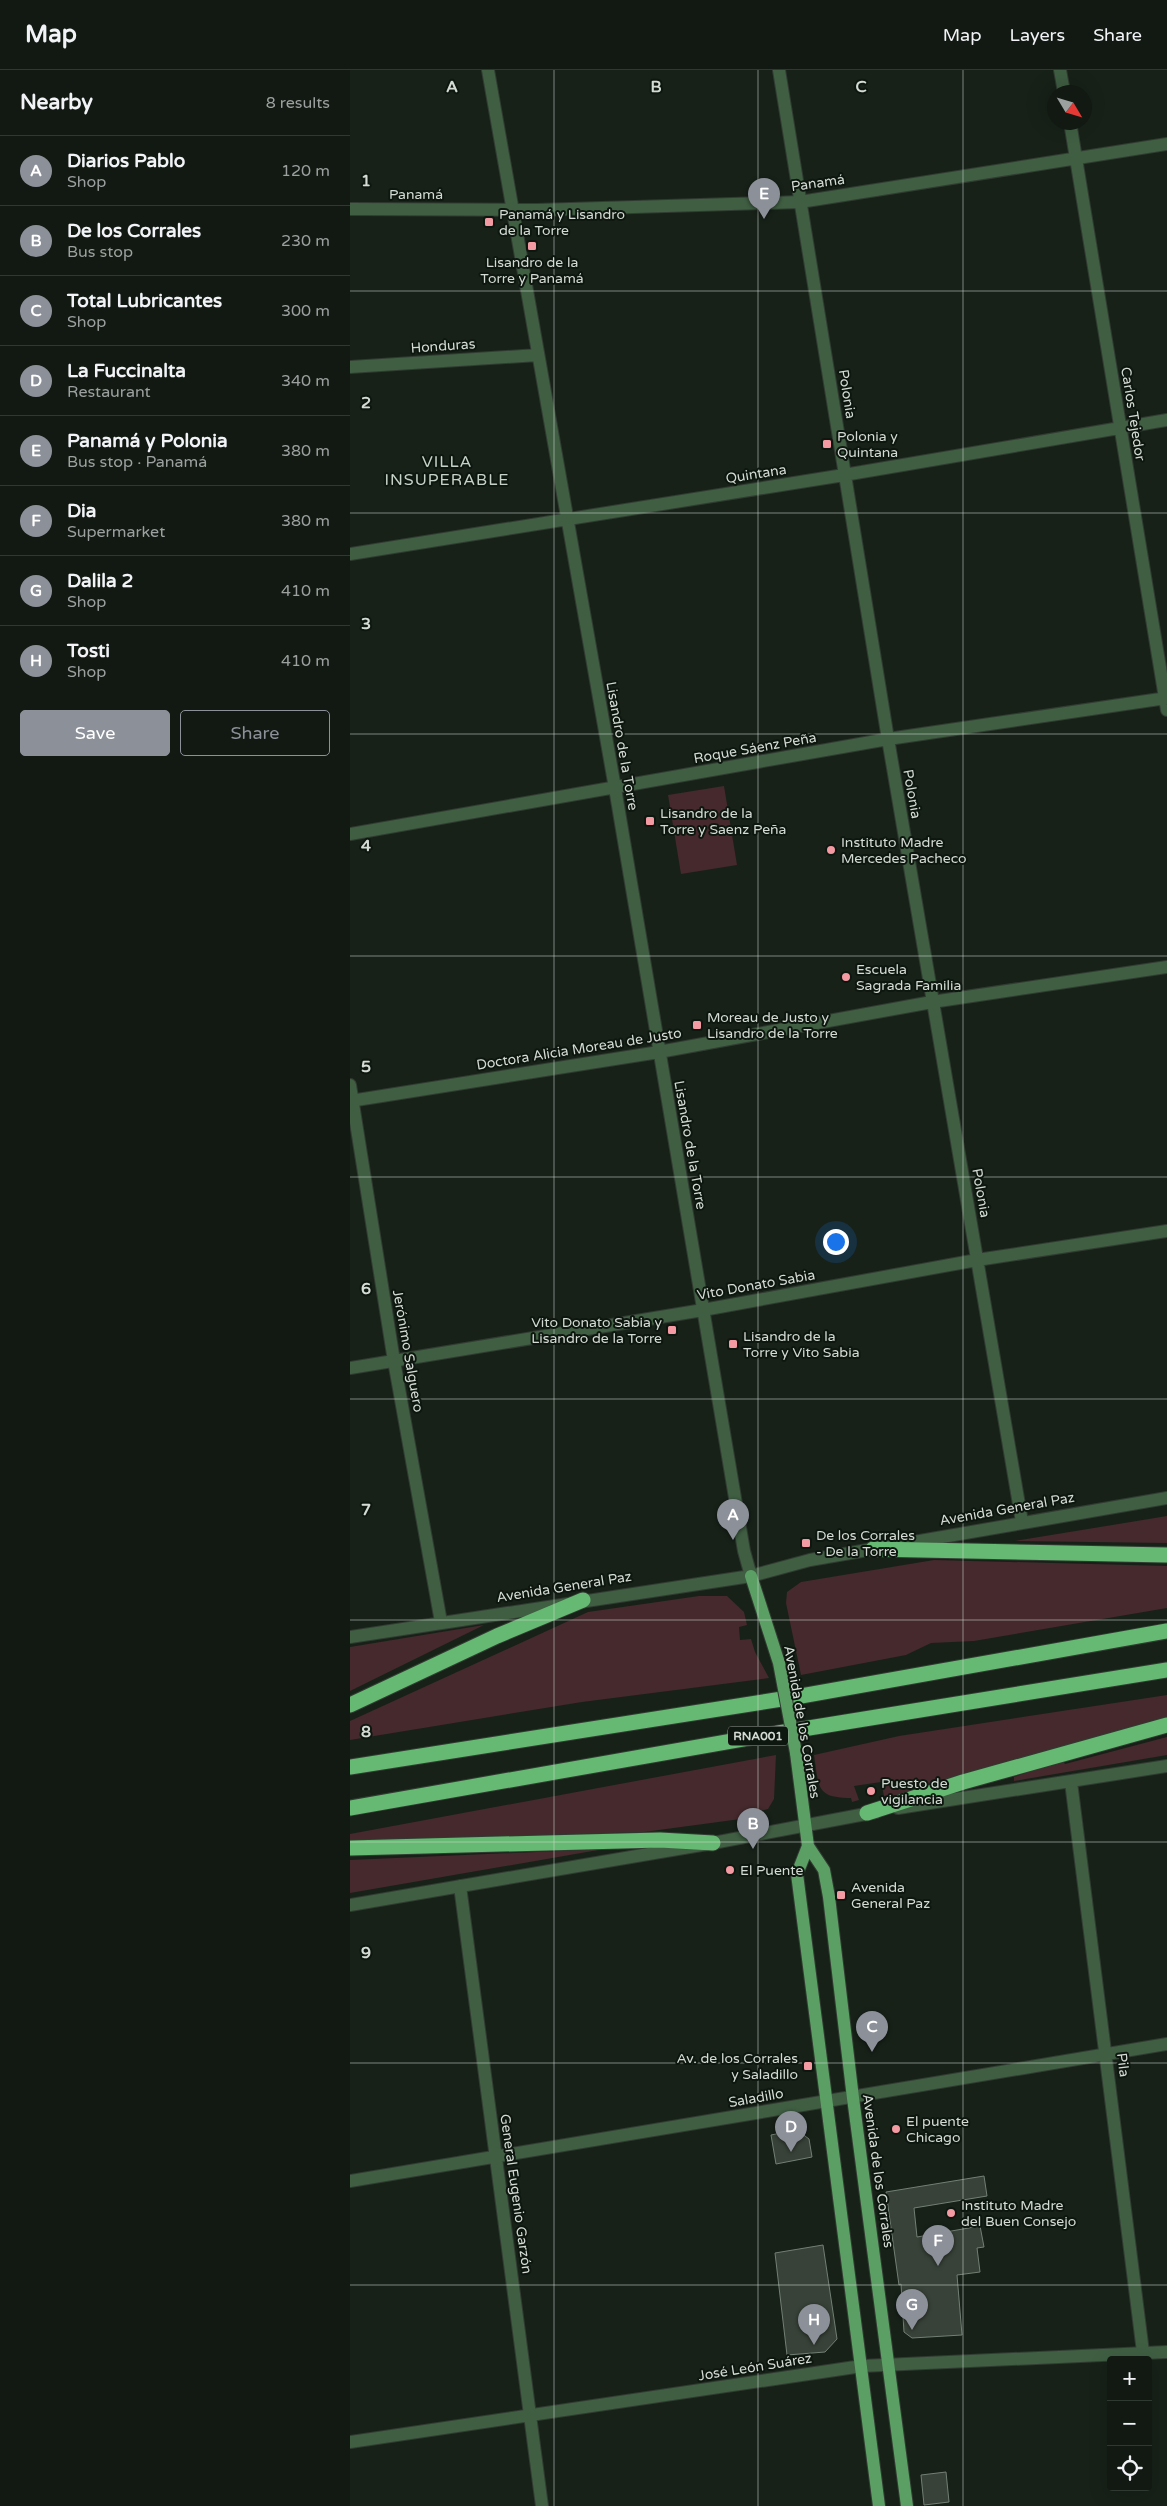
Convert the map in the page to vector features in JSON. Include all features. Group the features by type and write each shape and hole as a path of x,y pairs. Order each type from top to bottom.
{"highway":[{"path":"873,1549 1167,1555"},
{"path":"350,1705 496,1636 583,1600"},
{"name":"RNA001","path":"350,1767 801,1696 1167,1631"},
{"name":"RNA001","path":"350,1808 778,1733 1167,1670"},
{"path":"867,1813 963,1782 1167,1725"},
{"path":"350,1848 660,1840 713,1843"}],"main road":[{"name":"Avenida de los Corrales","path":"751,1576 779,1663 796,1753 808,1846 824,1870 828,1888 853,2098 907,2506"},
{"path":"808,1846 797,1874 879,2506"}],"street":[{"name":"Lisandro de la Torre","path":"488,70 615,788 744,1551 751,1576"},
{"name":"Polonia","path":"778,70 932,1002 1022,1522"},
{"path":"1060,70 1063,85"},
{"name":"Carlos Tejedor","path":"1071,130 1166,702"},
{"name":"Panamá","path":"350,209 513,209 800,202 1167,144"},
{"name":"Honduras","path":"350,367 538,355"},
{"name":"Quintana","path":"350,554 844,475 1167,420"},
{"name":"Roque Sáenz Peña","path":"350,834 888,739 1166,702"},
{"name":"Doctora Alicia Moreau de Justo","path":"351,1101 659,1052 932,1002 1167,967"},
{"name":"Jerónimo Salguero","path":"350,1085 351,1101 394,1360 441,1622"},
{"name":"Vito Donato Sabia","path":"350,1368 704,1310 977,1260 1167,1231"},
{"name":"Avenida General Paz","path":"350,1637 583,1600 751,1576 810,1560 1167,1498"},
{"path":"350,1905 713,1843 867,1813 1167,1766"},
{"name":"Pila","path":"1072,1782 1143,2352"},
{"name":"General Eugenio Garzón","path":"460,1886 542,2506"},
{"name":"Saladillo","path":"350,2181 1167,2044"},
{"name":"José León Suárez","path":"350,2442 889,2363 1167,2352"}],"shaded area":[{"path":"724,786 737,865 681,874 668,795"},
{"path":"1167,1516 1167,1543 1015,1541"},
{"path":"934,1560 1167,1566 1167,1608 974,1641 931,1643 906,1655 801,1675 786,1603 787,1592 801,1582"},
{"path":"699,1596 727,1596 744,1612 747,1625 739,1627 740,1640 751,1639 755,1652 769,1678 582,1702 350,1740 350,1721 588,1612"},
{"path":"484,1625 350,1691 350,1647"},
{"path":"1167,1695 1167,1718 896,1795 884,1796 881,1782 854,1786 859,1800 852,1802 851,1798 831,1796 825,1793 818,1782 814,1755 899,1736"},
{"path":"1167,1737 1167,1755 1014,1781 1014,1777 1062,1760 1065,1764"},
{"path":"776,1755 774,1799 768,1809 748,1814 748,1818 644,1832 350,1841 350,1834"},
{"path":"604,1849 350,1893 350,1860"}],"building":[{"path":"797,2130 809,2139 812,2157 776,2164 771,2135"},
{"path":"984,2176 987,2196 914,2208 917,2237 980,2226 984,2247 977,2248 980,2272 957,2275 962,2335 912,2338 904,2332 901,2284 899,2285 886,2192"},
{"path":"823,2245 837,2339 825,2352 787,2355 775,2253"},
{"path":"946,2472 949,2502 924,2505 921,2475"}],"place":[{"name":"Panamá y Polonia","path":"764,219"},
{"name":"Panamá y Lisandro de la Torre","path":"489,222"},
{"name":"Lisandro de la Torre y Panamá","path":"532,246"},
{"name":"Polonia y Quintana","path":"827,444"},
{"name":"Lisandro de la Torre y Saenz Peña","path":"650,821"},
{"name":"Instituto Madre Mercedes Pacheco","path":"831,850"},
{"name":"Escuela Sagrada Familia","path":"846,977"},
{"name":"Moreau de Justo y Lisandro de la Torre","path":"697,1025"},
{"name":"Vito Donato Sabia y Lisandro de la Torre","path":"672,1330"},
{"name":"Lisandro de la Torre y Vito Sabia","path":"733,1344"},
{"name":"Diarios Pablo","path":"733,1540"},
{"name":"De los Corrales - De la Torre","path":"806,1543"},
{"name":"Puesto de vigilancia","path":"871,1791"},
{"name":"De los Corrales","path":"753,1849"},
{"name":"El Puente","path":"730,1870"},
{"name":"Avenida General Paz","path":"841,1895"},
{"name":"Total Lubricantes","path":"872,2052"},
{"name":"Av. de los Corrales y Saladillo","path":"808,2066"},
{"name":"El puente Chicago","path":"896,2129"},
{"name":"La Fuccinalta","path":"791,2152"},
{"name":"Instituto Madre del Buen Consejo","path":"951,2213"},
{"name":"Dia","path":"938,2266"},
{"name":"Dalila 2","path":"912,2330"},
{"name":"Tosti","path":"814,2345"}],"district":[{"name":"VILLA INSUPERABLE","path":"447,471"}]}
